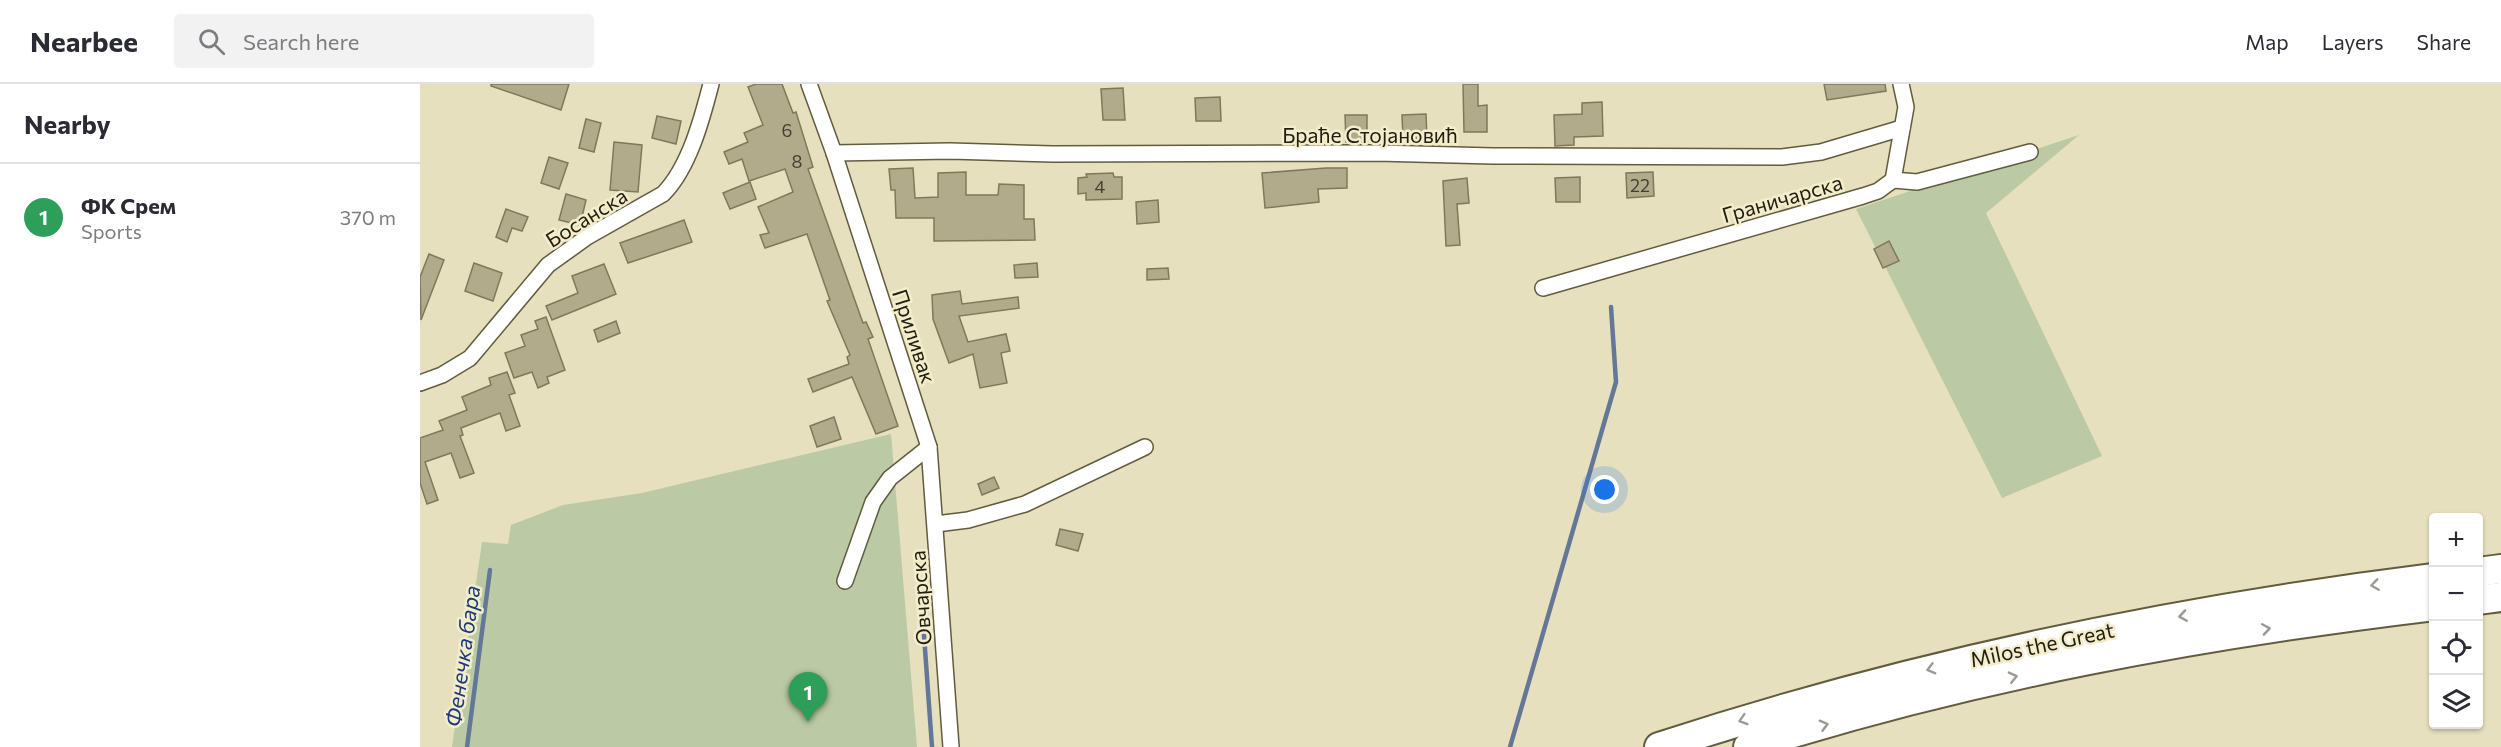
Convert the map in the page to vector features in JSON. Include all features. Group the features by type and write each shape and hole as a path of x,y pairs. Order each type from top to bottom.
{"highway":[{"path":"2483,571 2501,569"},
{"name":"Milos the Great","path":"1659,747 1844,691 2051,640 2291,597 2429,579"},
{"path":"2483,599 2501,597"},
{"name":"Milos the Great","path":"1748,747 1954,690 2056,667 2279,627 2429,607"}],"street":[{"name":"Босанска","path":"420,383 442,375 470,358 548,265 587,237 663,194 673,184 684,164 711,84"},
{"name":"Приливак","path":"809,84 834,153 929,447"},
{"path":"1901,84 1906,107 1893,180 1917,182 2030,152"},
{"name":"Браће Стојановић","path":"834,153 950,151 1053,154 1377,153 1782,157 1821,152 1902,128"},
{"name":"Граничарска","path":"1543,288 1863,196 1878,191 1893,180"},
{"path":"845,580 873,502 890,478 929,447"},
{"name":"Овчарска","path":"929,447 951,747"},
{"path":"936,524 968,520 1025,504 1145,447"}],"green space":[{"path":"2079,135 1986,213 2102,456 2002,498 1856,209"},
{"path":"891,434 917,747 452,747 482,542 508,544 511,525 563,505 642,493"}],"building":[{"path":"491,84 569,84 561,110 491,86"},
{"path":"756,84 782,84 793,113 796,112 813,167 808,169 863,323 866,322 873,337 868,339 898,426 876,434 852,377 813,392 808,379 849,364 847,357 850,355 827,301 830,300 807,234 765,248 760,235 769,233 758,207 793,192 785,169 749,181 742,159 729,164 724,152 748,142 744,133 763,125 748,87"},
{"path":"1463,84 1478,84 1478,106 1487,105 1487,132 1464,132"},
{"path":"1824,84 1885,84 1886,91 1827,100"},
{"path":"1123,88 1125,120 1103,120 1101,89"},
{"path":"1220,97 1221,121 1196,121 1195,98"},
{"path":"1602,102 1603,136 1574,137 1574,145 1555,146 1554,115 1582,114 1582,103"},
{"path":"1426,114 1427,138 1403,139 1402,115"},
{"path":"1345,115 1367,115 1367,142 1346,142"},
{"path":"657,116 681,121 676,144 652,138"},
{"path":"586,119 601,123 594,152 579,148"},
{"path":"614,142 642,145 638,192 610,190"},
{"path":"549,157 568,163 559,189 541,183"},
{"path":"913,168 915,198 938,197 938,173 966,172 966,195 998,195 999,184 1024,185 1024,219 1034,219 1035,240 934,241 934,218 896,218 895,190 891,190 889,169"},
{"path":"1347,168 1347,188 1318,189 1319,202 1265,208 1262,173"},
{"path":"1653,172 1654,196 1627,198 1626,173"},
{"path":"1113,173 1114,177 1122,177 1122,199 1086,200 1086,193 1078,194 1078,178 1087,177 1086,174"},
{"path":"1580,177 1580,202 1556,202 1555,178"},
{"path":"1467,178 1469,203 1457,204 1460,245 1446,246 1443,181"},
{"path":"750,182 756,199 730,209 723,193"},
{"path":"566,194 586,200 580,225 559,220"},
{"path":"1158,200 1159,222 1137,224 1136,202"},
{"path":"506,209 528,217 522,231 512,228 507,242 496,237"},
{"path":"684,220 692,242 628,263 620,243"},
{"path":"1889,241 1899,261 1883,268 1874,249"},
{"path":"429,254 444,260 421,320 420,277"},
{"path":"474,263 502,273 493,301 465,291"},
{"path":"1037,263 1038,277 1015,278 1014,265"},
{"path":"604,264 616,294 552,320 546,306 578,293 572,276"},
{"path":"1168,268 1169,279 1147,280 1147,269"},
{"path":"960,291 962,304 1018,297 1019,308 959,316 968,342 1006,334 1010,351 1001,353 1007,383 980,388 973,354 949,363 933,319 932,295"},
{"path":"546,317 565,370 547,377 549,383 538,388 532,372 514,378 505,353 525,346 521,335 538,329 535,321"},
{"path":"616,321 620,333 598,342 594,330"},
{"path":"507,372 515,393 509,395 520,426 506,431 500,413 461,428 463,435 460,436 474,473 460,478 451,453 425,462 438,500 427,504 420,483 420,438 443,430 439,421 467,410 462,397 491,385 489,378"},
{"path":"834,417 841,439 817,447 810,426"},
{"path":"994,477 999,488 982,495 978,484"},
{"path":"1060,529 1083,534 1078,551 1056,545"}],"waterway":[{"path":"1510,747 1616,382 1611,307"},
{"name":"Фенечка бара","path":"467,747 490,570"},
{"path":"922,607 932,747"}],"place":[{"name":"ФК Срем","path":"808,722"}]}
